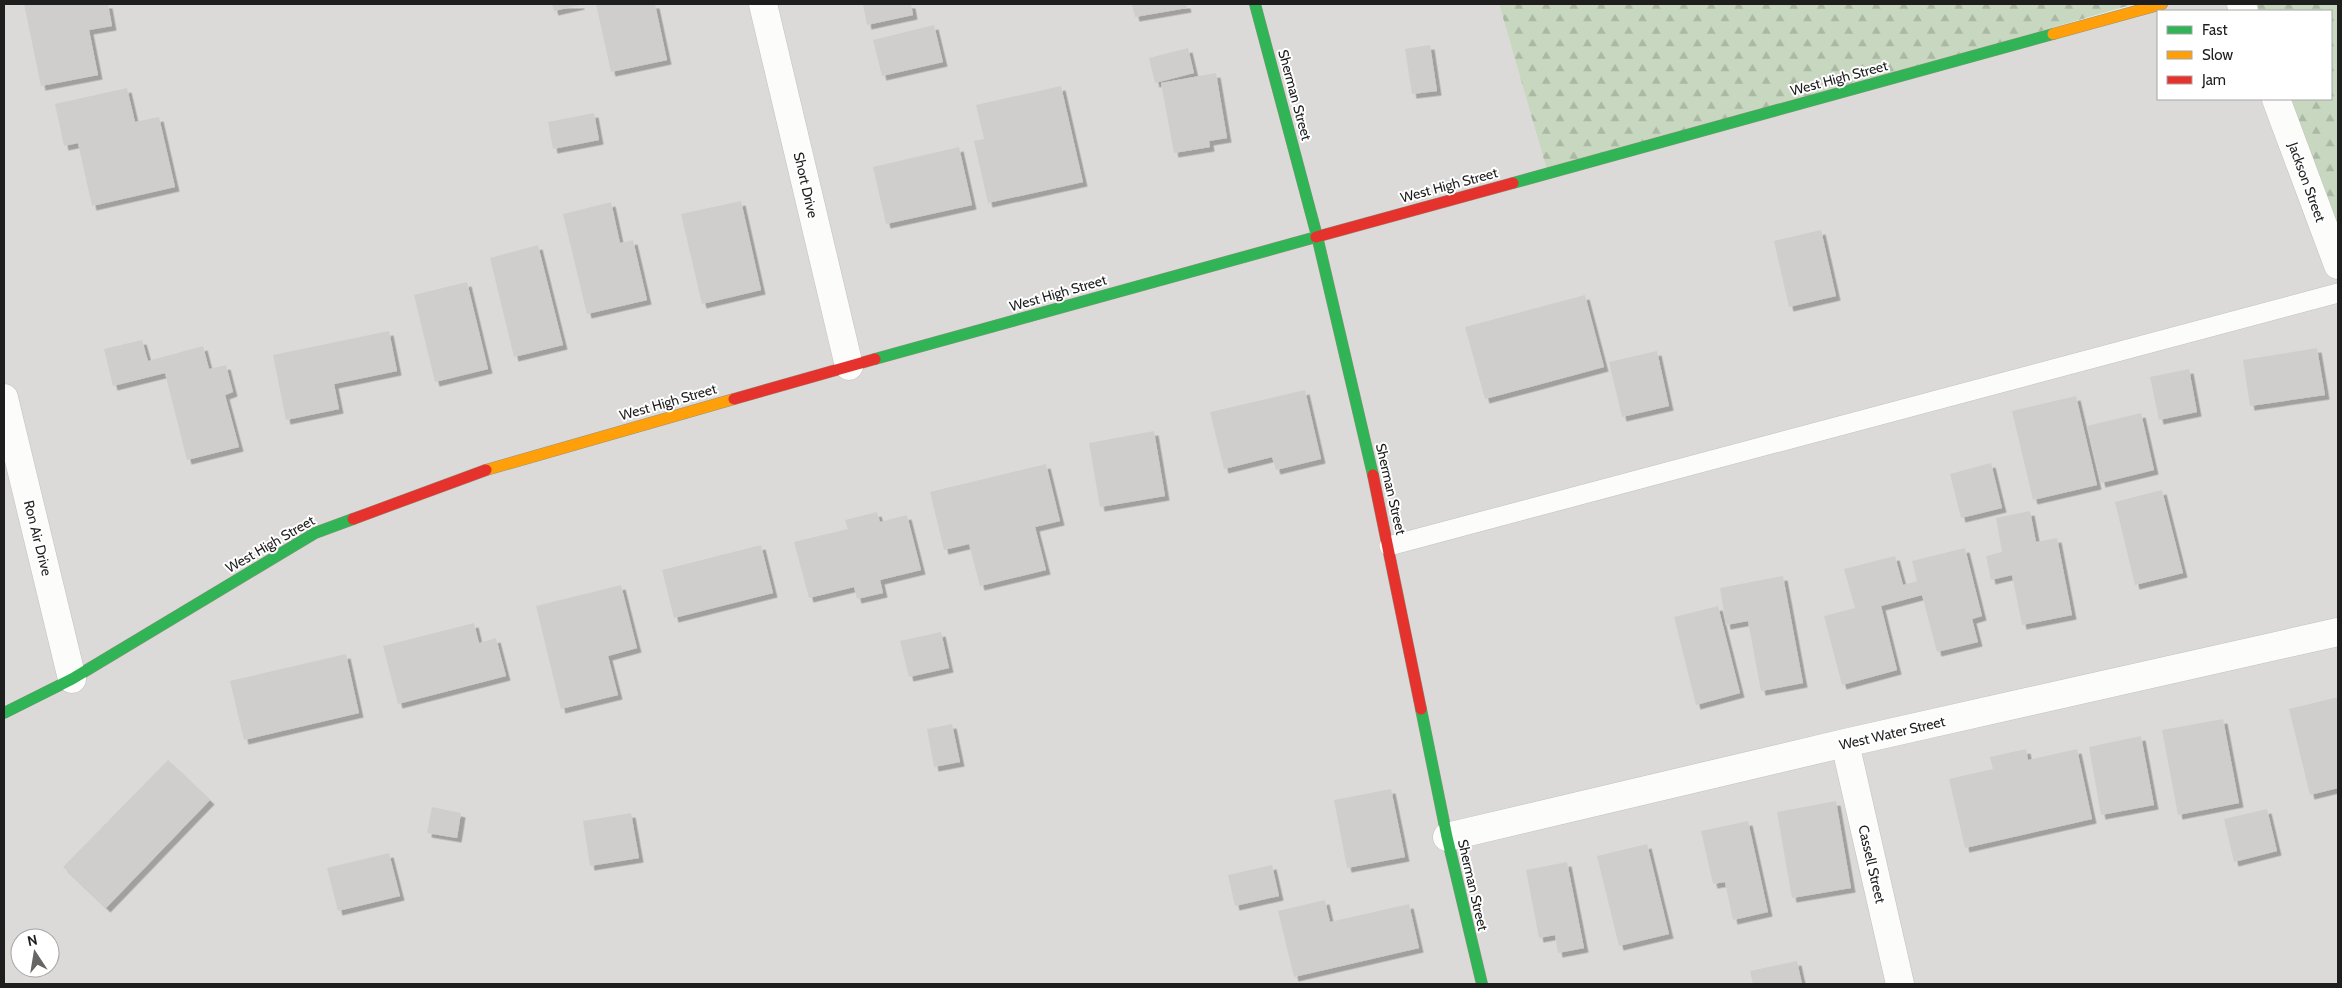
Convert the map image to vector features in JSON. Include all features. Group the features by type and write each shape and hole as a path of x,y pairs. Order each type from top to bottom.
{"street":[{"name":"Short Drive","path":"764,4 849,366"},
{"name":"Sherman Street","path":"1255,4 1317,236 1389,546 1446,837 1482,984"},
{"name":"West High Street","path":"4,713 72,679 315,533 491,468 1317,236 2162,4"},
{"name":"Jackson Street","path":"2276,100 2338,265"},
{"name":"Ron Air Drive","path":"4,398 72,679"},
{"name":"West Water Street","path":"1446,837 1845,743 2338,632"},
{"name":"Cassell Street","path":"1845,743 1900,984"}],"lane":[{"path":"1389,546 2338,293"}],"shaded area":[{"path":"4,4 1499,4 1548,174 2162,4 2241,4 2244,10 2157,10 2157,100 2276,100 2338,265 2338,984 4,984"}],"green space":[{"path":"1499,4 2134,4 1548,174"},
{"path":"2241,4 2338,4 2338,265 2276,100 2332,100 2332,10 2244,10"}],"building":[{"path":"24,4 108,4 112,26 89,30 98,75 41,86"},
{"path":"552,4 580,4 580,5 554,11"},
{"path":"596,4 655,4 667,60 611,72"},
{"path":"863,4 911,4 913,15 867,25"},
{"path":"1132,4 1186,4 1187,8 1135,17"},
{"path":"934,25 943,62 882,76 873,40"},
{"path":"1430,45 1437,91 1412,94 1405,49"},
{"path":"1188,48 1194,73 1155,83 1149,58"},
{"path":"1216,73 1227,138 1209,141 1210,147 1174,153 1161,83"},
{"path":"1061,86 1083,182 988,203 974,141 984,139 976,105"},
{"path":"127,88 135,122 159,117 175,187 92,206 78,143 64,146 55,104"},
{"path":"594,113 599,140 553,149 548,122"},
{"path":"959,147 972,205 886,224 873,167"},
{"path":"741,201 761,290 702,304 681,214"},
{"path":"611,202 620,243 633,240 647,300 587,314 563,214"},
{"path":"1821,230 1836,296 1789,307 1774,241"},
{"path":"538,245 563,345 514,357 490,258"},
{"path":"467,282 488,369 435,382 414,295"},
{"path":"1585,295 1604,367 1485,399 1465,327"},
{"path":"389,331 397,371 334,384 339,409 286,420 273,355"},
{"path":"142,340 148,361 203,346 209,369 226,365 233,392 225,395 239,447 187,460 165,373 113,386 104,349"},
{"path":"2317,348 2325,395 2250,406 2243,360"},
{"path":"1657,351 1669,406 1622,417 1609,362"},
{"path":"2189,369 2197,412 2159,420 2150,377"},
{"path":"1305,390 1321,459 1276,470 1272,457 1224,469 1210,412"},
{"path":"2076,396 2097,485 2033,500 2012,411"},
{"path":"2141,413 2154,470 2101,483 2087,426"},
{"path":"1154,431 1165,496 1100,507 1089,443"},
{"path":"1991,463 2002,508 1961,518 1950,474"},
{"path":"1046,464 1060,521 1035,527 1046,570 980,586 969,544 944,550 930,492"},
{"path":"2162,490 2183,573 2135,585 2115,502"},
{"path":"2030,511 2036,542 2057,538 2072,615 2022,625 2012,575 1991,580 1986,556 2002,552 1996,518"},
{"path":"877,512 880,522 907,515 921,570 880,580 883,593 857,599 854,587 809,598 794,542 848,529 845,520"},
{"path":"761,545 773,593 674,618 662,570"},
{"path":"1965,548 1982,616 1972,619 1978,642 1937,652 1922,595 1881,606 1897,670 1842,685 1824,616 1855,608 1844,569 1895,556 1903,585 1917,581 1912,561"},
{"path":"1783,576 1803,683 1761,691 1748,621 1726,625 1720,588"},
{"path":"621,585 637,648 608,656 618,695 561,709 536,606"},
{"path":"1718,606 1740,693 1696,705 1674,617"},
{"path":"474,623 479,643 496,638 506,676 398,704 383,646"},
{"path":"941,632 949,668 909,677 900,641"},
{"path":"346,654 359,713 244,740 230,681"},
{"path":"2338,697 2338,788 2310,795 2289,709"},
{"path":"2223,719 2239,803 2178,815 2162,730"},
{"path":"952,724 960,762 934,767 927,729"},
{"path":"2141,736 2154,805 2101,815 2089,747"},
{"path":"2026,749 2028,760 2077,749 2092,819 1965,848 1949,779 1993,769 1990,757"},
{"path":"168,760 210,800 106,908 63,867"},
{"path":"1391,789 1405,857 1347,868 1334,800"},
{"path":"1836,801 1851,888 1792,898 1777,812"},
{"path":"432,807 461,813 457,838 427,833"},
{"path":"2267,809 2277,851 2234,862 2224,819"},
{"path":"631,813 639,858 590,866 583,821"},
{"path":"1748,821 1768,912 1733,920 1725,882 1713,884 1701,831"},
{"path":"1647,844 1669,934 1619,946 1597,856"},
{"path":"389,853 400,896 338,911 327,868"},
{"path":"1567,862 1584,948 1558,953 1555,935 1539,938 1526,870"},
{"path":"1272,865 1279,896 1235,906 1228,875"},
{"path":"1325,900 1330,922 1409,904 1419,948 1294,977 1278,911"},
{"path":"1797,961 1802,984 1753,984 1750,971"}],"traffic: fast":[{"path":"1255,4 1317,236 1373,475"},
{"path":"1513,183 2053,34"},
{"path":"875,359 1316,237"},
{"path":"4,713 72,679 315,533 353,519"},
{"path":"1421,709 1447,837 1482,984"}],"traffic: slow":[{"path":"2053,34 2162,4"},
{"path":"486,470 734,399"}],"traffic: jam":[{"path":"1316,237 1513,183"},
{"path":"734,399 875,359"},
{"path":"353,519 486,470"},
{"path":"1373,475 1421,709"}]}
